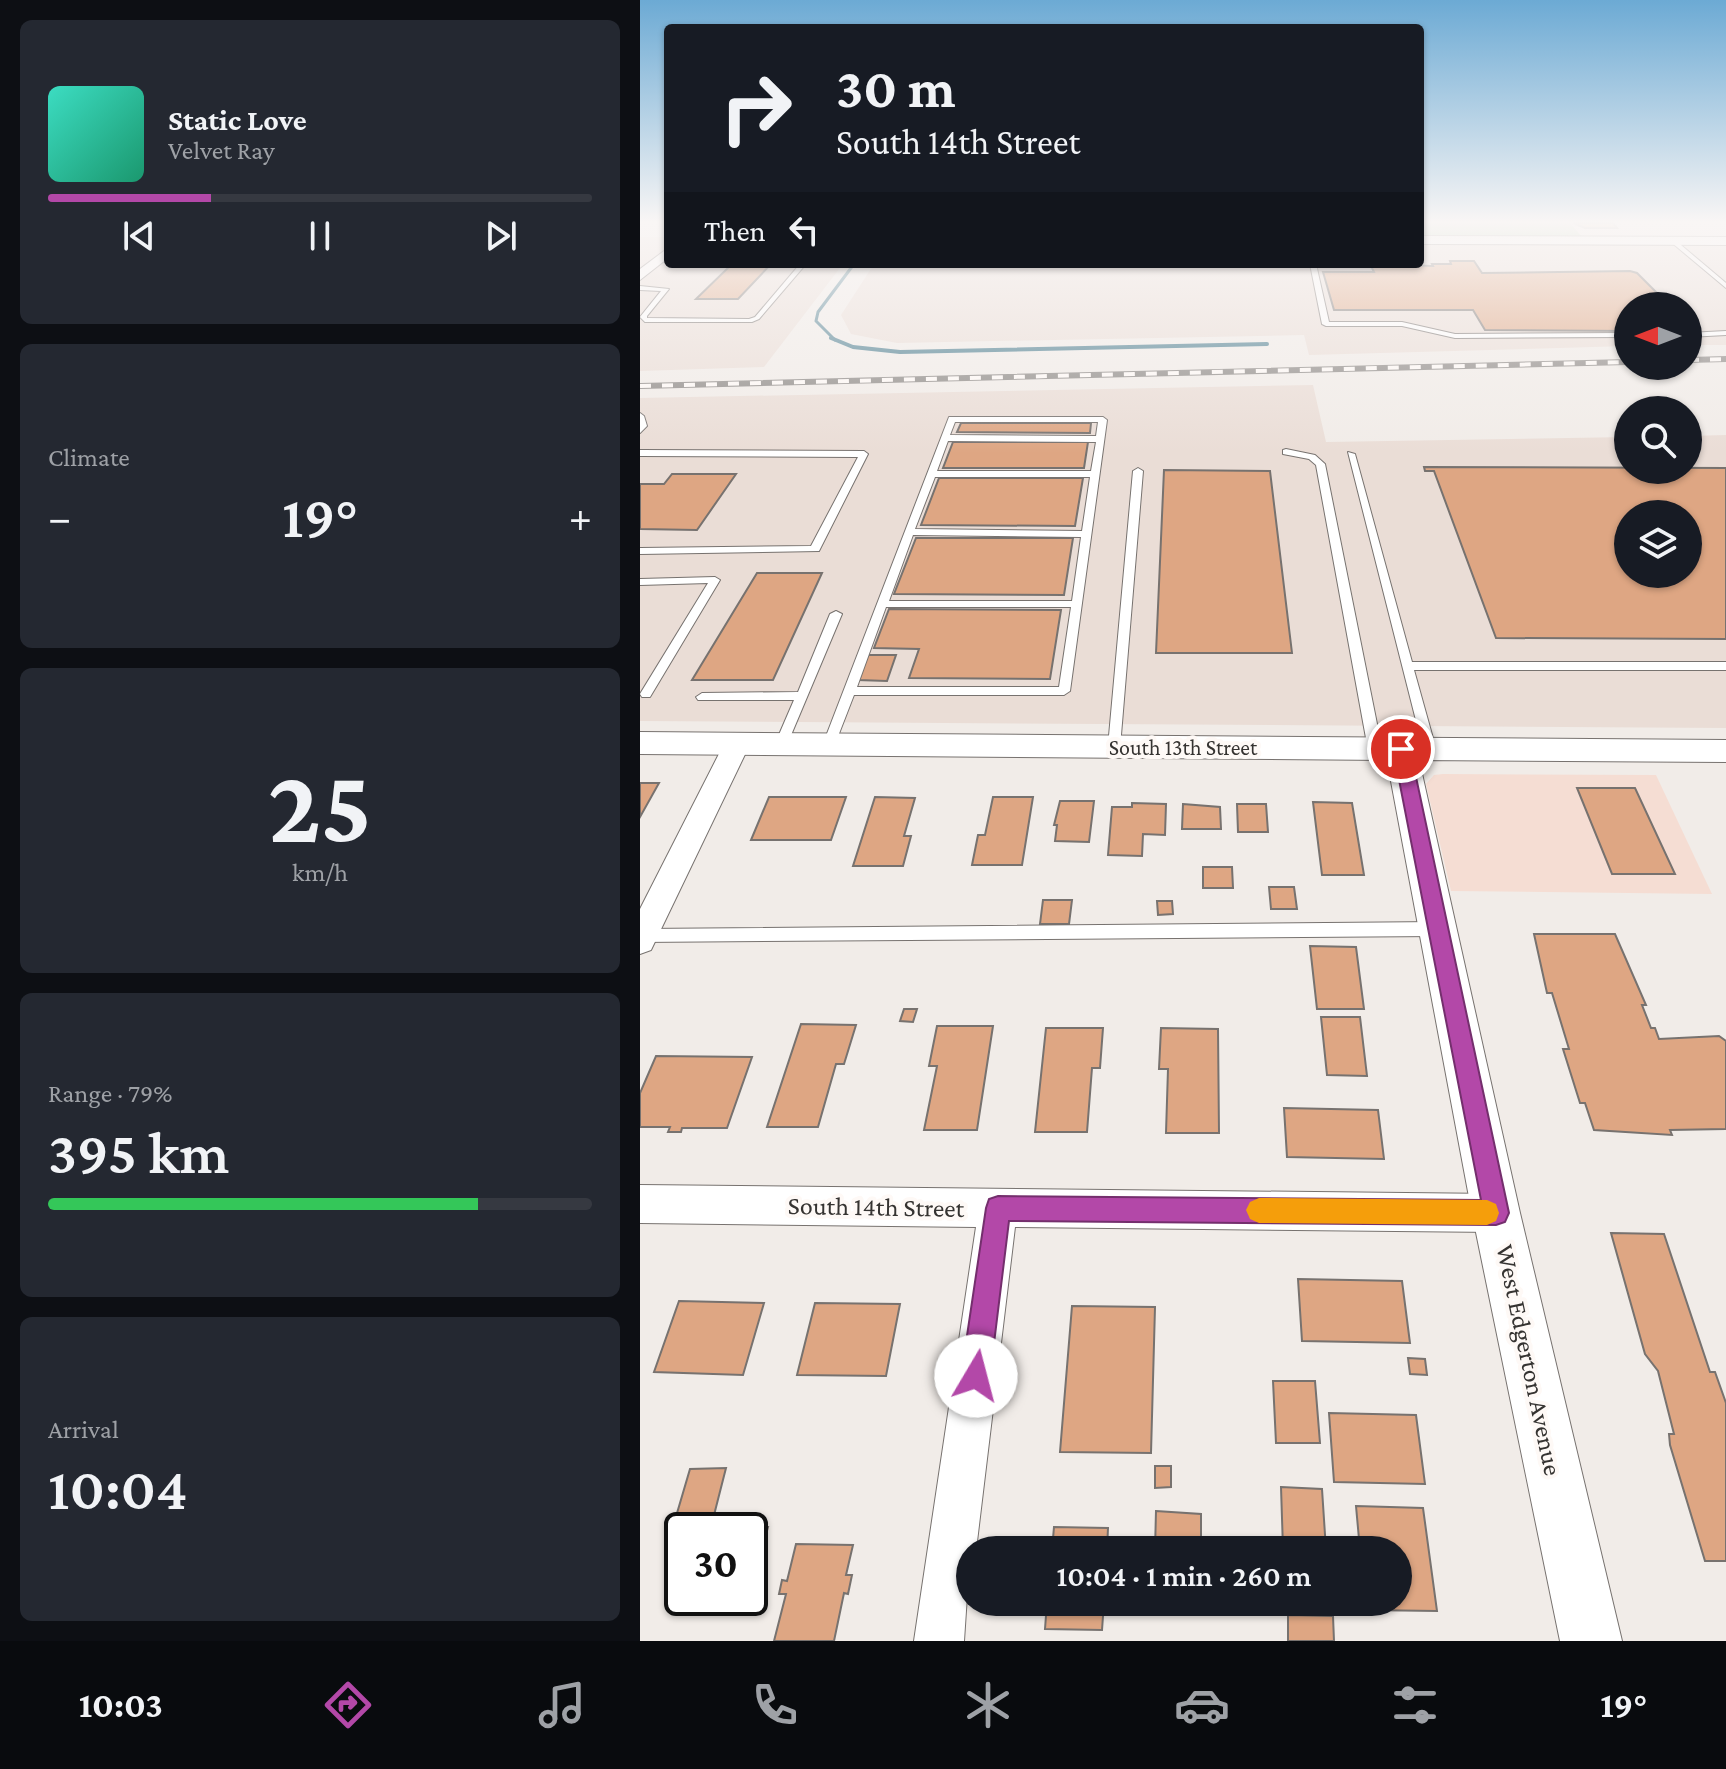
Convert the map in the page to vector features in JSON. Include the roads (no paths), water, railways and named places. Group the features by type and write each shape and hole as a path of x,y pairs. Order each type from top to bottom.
{"street":[{"name":"South 13th Street","path":"640,743 1726,751"},
{"path":"641,938 737,744"},
{"name":"West Edgerton Avenue","path":"1402,749 1496,1213 1591,1641"},
{"name":"South 14th Street","path":"640,1204 1496,1213"},
{"path":"939,1641 998,1208"}],"lane":[{"path":"657,300 643,316 645,320 750,321 757,318 773,300"},
{"path":"1321,300 1326,324 1402,324 1455,336 1614,335"},
{"path":"1702,334 1726,333"},
{"path":"640,416 640,430"},
{"path":"829,744 849,691 882,604 909,532 952,419 1103,420 1064,691 849,691"},
{"path":"945,438 1100,439"},
{"path":"1286,452 1312,457 1320,464 1402,749"},
{"path":"640,453 864,454 815,549 640,551"},
{"path":"1351,454 1408,666 1402,749"},
{"path":"1114,747 1138,471"},
{"path":"931,474 1095,474"},
{"path":"909,532 1087,534"},
{"path":"640,582 715,580 642,696"},
{"path":"882,604 1077,604"},
{"path":"781,744 836,614"},
{"path":"1408,666 1726,666"},
{"path":"702,697 802,696"},
{"path":"641,938 1438,929"}],"waterway":[{"path":"827,300 818,312 816,321 834,339"},
{"path":"834,339 853,347 900,352 1267,344"}],"railway":[{"path":"1702,360 1726,359"},
{"path":"640,386 1614,362"}]}
